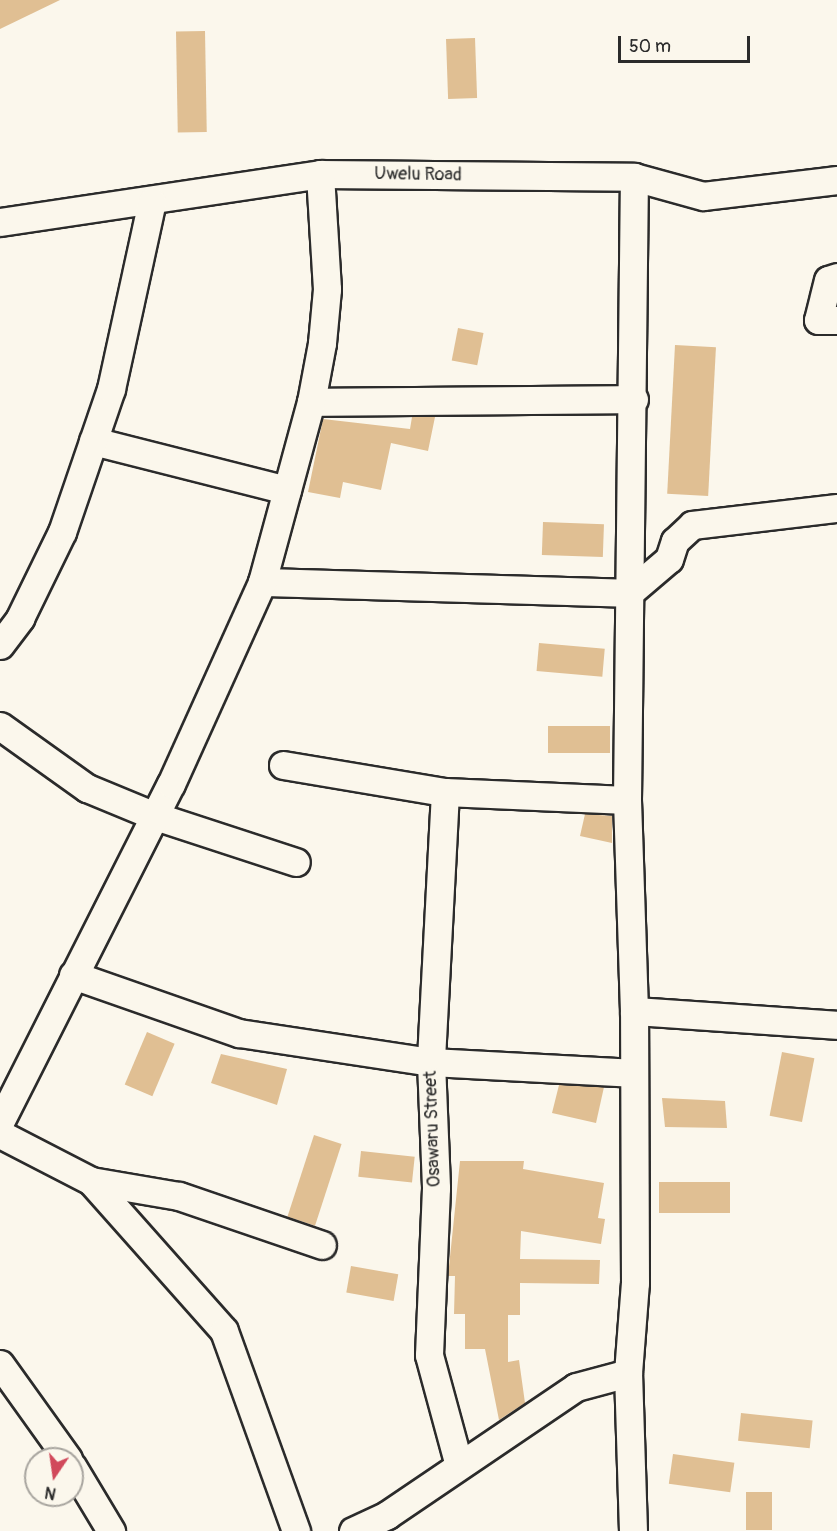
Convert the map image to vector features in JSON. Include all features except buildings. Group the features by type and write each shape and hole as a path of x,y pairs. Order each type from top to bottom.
{"street":[{"name":"Uwelu Road","path":"0,222 321,174 634,177 703,196 837,180"},
{"path":"0,1122 155,816 262,582 312,402 327,289 321,174"},
{"path":"633,1531 628,1373 635,1283 631,1073 634,1011 627,800 634,399 634,177"},
{"path":"0,645 20,618 62,531 111,389 152,201"},
{"path":"837,277 828,280 818,320 837,320"},
{"path":"312,402 634,399"},
{"path":"93,441 287,490"},
{"path":"262,582 629,593 669,559 675,541 692,525 837,508"},
{"path":"0,726 87,788 155,816 296,862"},
{"path":"283,765 446,792 627,800"},
{"name":"Osawaru Street","path":"446,792 431,1062 436,1188 429,1355 458,1462"},
{"path":"73,975 239,1033 431,1062 631,1073"},
{"path":"634,1011 837,1025"},
{"path":"0,1134 91,1181 179,1196 322,1245"},
{"path":"91,1181 224,1331 296,1531"},
{"path":"0,1364 59,1447"},
{"path":"353,1531 391,1523 458,1462 576,1387 628,1373"},
{"path":"84,1486 111,1531"}]}
